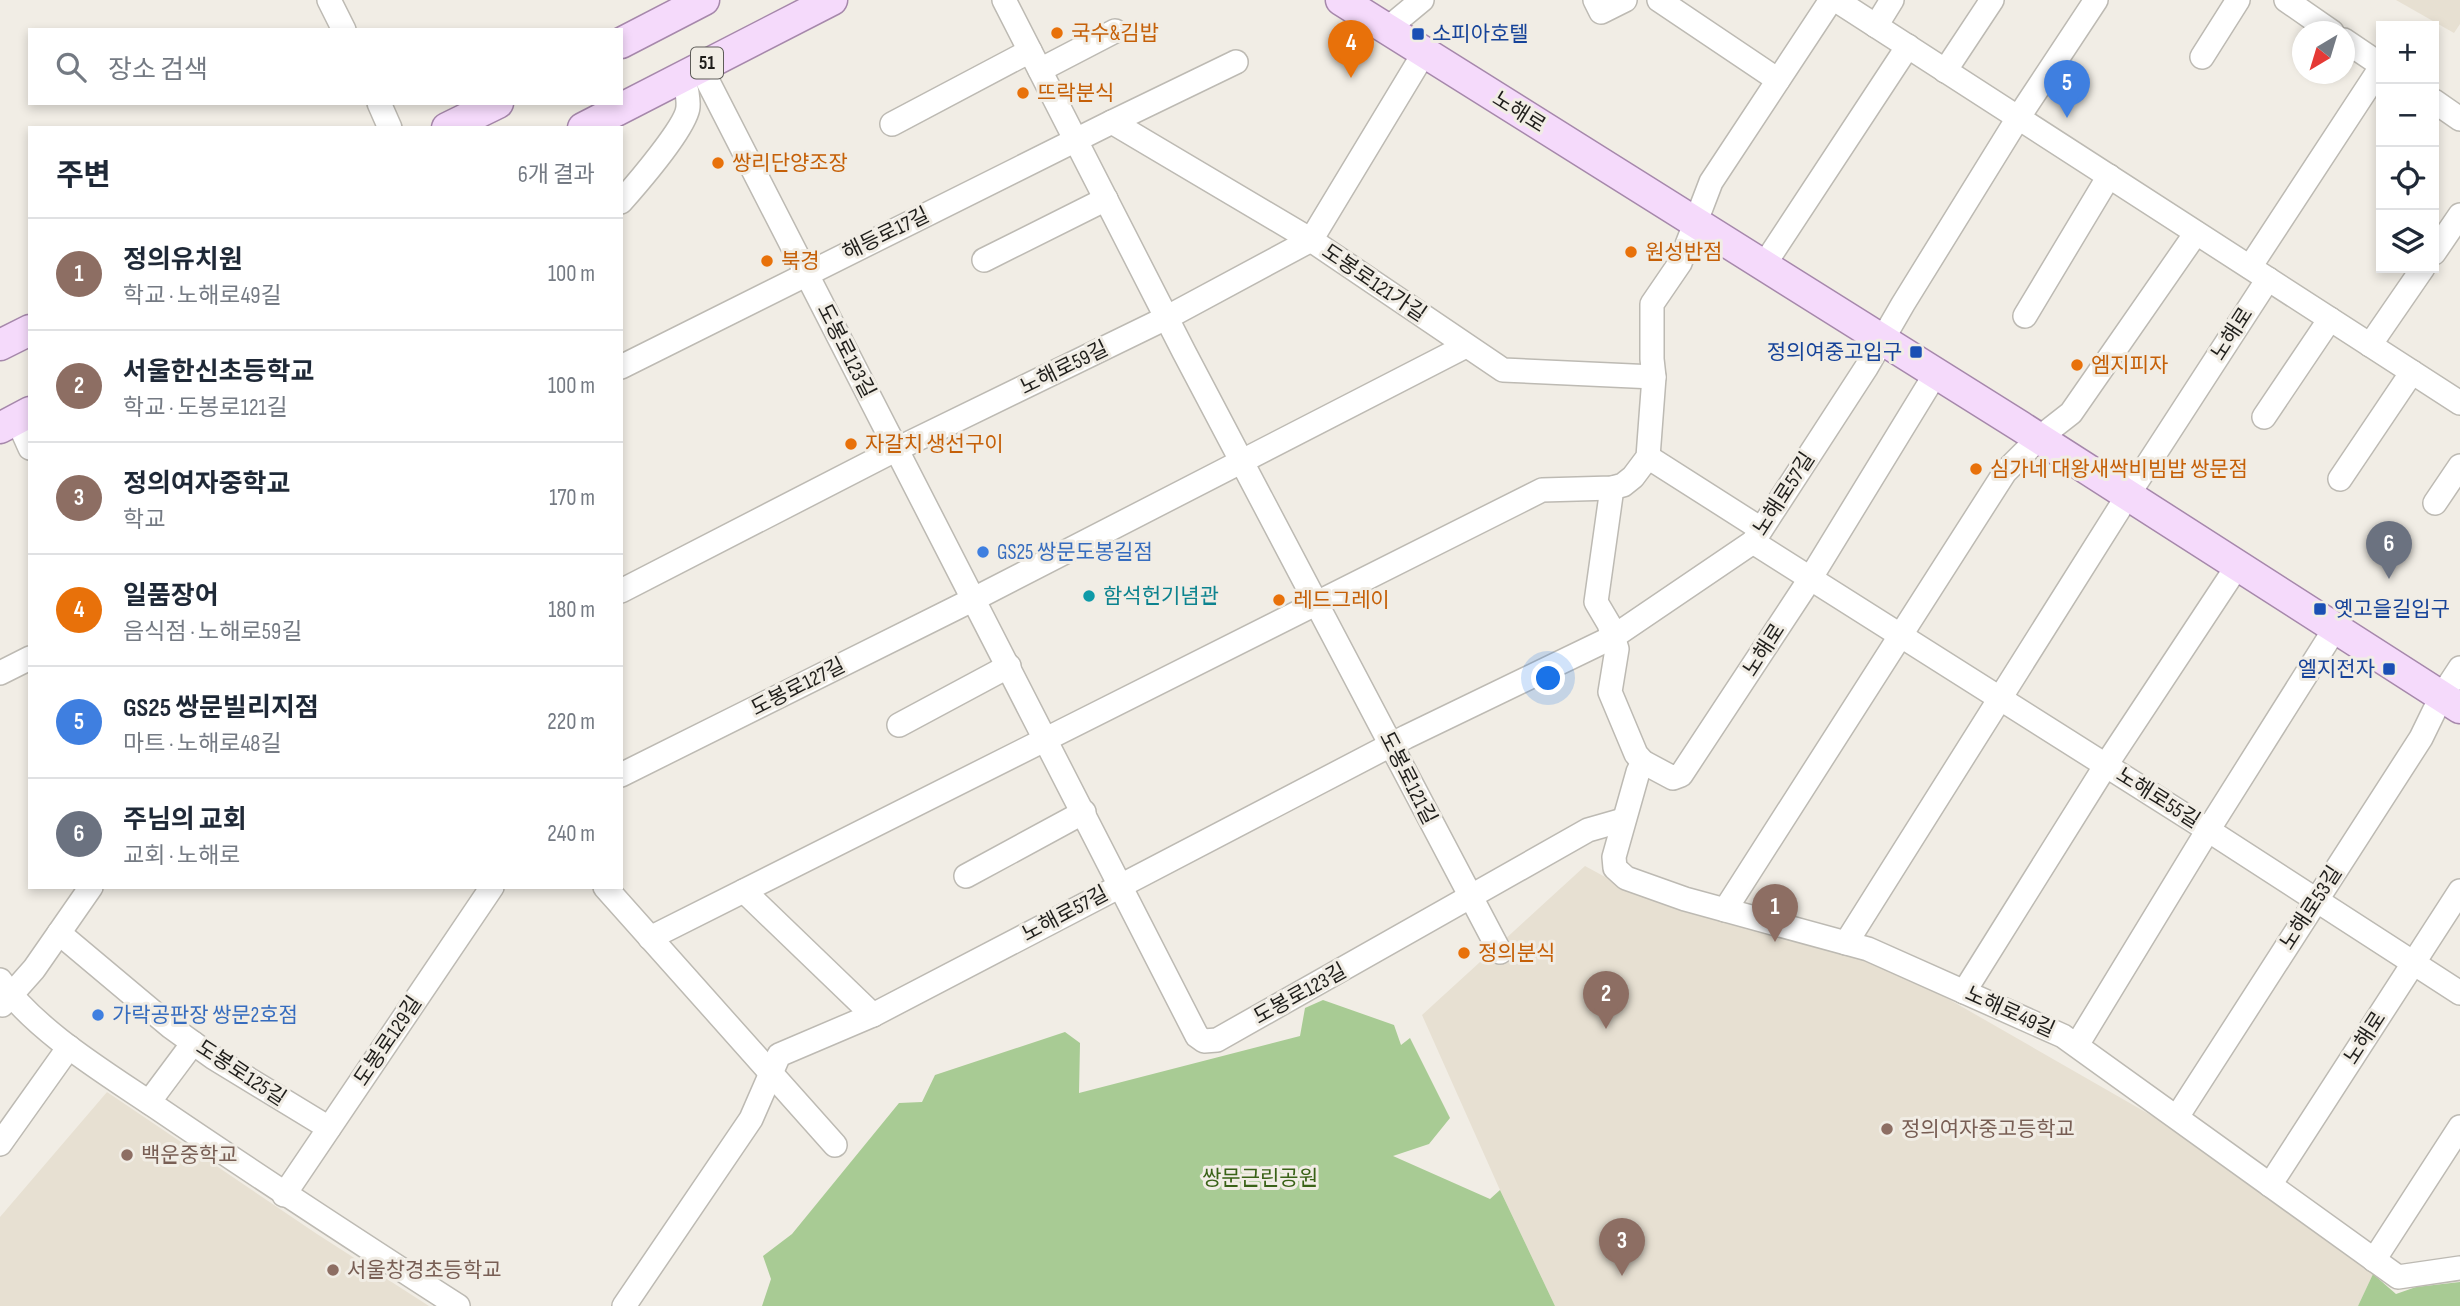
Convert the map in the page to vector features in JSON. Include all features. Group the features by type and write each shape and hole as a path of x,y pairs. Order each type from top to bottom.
{"main road":[{"path":"623,42 704,0"},
{"name":"51","path":"587,126 832,0"},
{"name":"노해로","path":"1341,0 1883,339 2451,703"},
{"path":"451,126 494,105"},
{"path":"0,345 28,331"}],"street":[{"path":"329,0 343,28"},
{"name":"도봉로121길","path":"1004,0 1166,318 1500,952"},
{"path":"1387,29 1422,0"},
{"path":"1595,0 1601,12 1625,0"},
{"path":"1659,0 1778,80"},
{"path":"650,938 1542,490 1612,488 1623,485 1633,477 1647,457 1654,377 1653,304 1680,263 1711,182 1833,0 2460,403"},
{"path":"1876,26 1892,0"},
{"path":"1945,71 1992,0"},
{"path":"1883,339 2018,118 2096,0"},
{"path":"2202,57 2238,0"},
{"path":"2286,0 2316,21"},
{"path":"892,124 1035,60 1115,31"},
{"path":"1764,265 1908,46"},
{"path":"2355,48 2376,62"},
{"path":"1311,240 1424,53"},
{"path":"1076,140 1236,62"},
{"path":"623,200 677,130 688,109 692,70"},
{"name":"도봉로123길","path":"692,70 806,274 1197,1036 1204,1041 1217,1040 1588,830 1623,820"},
{"name":"노해로","path":"2128,495 2376,74"},
{"path":"2439,104 2459,117"},
{"path":"380,105 389,126"},
{"name":"도봉로121가길","path":"1112,122 1311,240 1503,370 1654,377"},
{"name":"해등로17길","path":"623,366 1076,140"},
{"path":"2025,316 2109,176"},
{"path":"984,260 1106,199"},
{"path":"2439,246 2460,215"},
{"path":"1725,910 2005,472 2039,438 2071,413 2196,233"},
{"name":"노해로59길","path":"623,590 897,449 1166,318 1311,240"},
{"path":"2370,345 2420,273"},
{"path":"2264,417 2330,319"},
{"name":"노해로57길","path":"624,1306 751,1119 779,1055 873,1015 1391,745 1613,637 1757,535 1883,339"},
{"path":"974,599 1466,346"},
{"path":"2340,479 2412,372"},
{"name":"노해로","path":"1643,762 1673,778 1681,775 1810,579 1936,373"},
{"path":"15,419 28,444"},
{"name":"노해로55길","path":"1647,457 1757,535 1810,579 2106,765 2460,993"},
{"path":"2435,503 2460,466"},
{"path":"1612,488 1596,602 1609,624 1617,649 1610,692 1636,754 1643,762"},
{"path":"1846,943 2128,495"},
{"path":"1964,992 2106,765 2238,565"},
{"name":"도봉로127길","path":"623,774 974,599"},
{"path":"2077,1045 2336,627"},
{"path":"0,673 28,659"},
{"path":"899,725 1009,666"},
{"name":"노해로53길","path":"2177,1117 2421,738 2451,703 2460,668"},
{"name":"노해로49길","path":"1643,762 1637,772 1614,857 1615,868 1626,878 1685,899 1868,949 2063,1036 2398,1277 2460,1268"},
{"path":"967,876 1084,812"},
{"path":"90,889 58,933 4,995 69,1047 284,1195 458,1306"},
{"name":"도봉로129길","path":"284,1195 491,889"},
{"path":"607,889 835,1145"},
{"path":"744,891 873,1015"},
{"name":"노해로","path":"2270,1185 2460,891"},
{"name":"도봉로125길","path":"58,933 193,1043 329,1128"},
{"path":"149,1102 193,1043"},
{"path":"0,1144 69,1047"},
{"path":"2374,1260 2460,1127"}],"shaded area":[{"path":"2396,0 2460,0 2460,24 2454,33 2439,24 2439,21 2433,21"},
{"name":"정의여자중고등학교","path":"1585,866 1620,885 1884,962 2189,1137 2373,1274 2358,1306 1555,1306 1422,1015"},
{"name":"백운중학교","path":"107,1092 429,1306 0,1306 0,1217"}],"green space":[{"name":"쌍문근린공원","path":"1323,1000 1394,1025 1401,1045 1410,1038 1450,1118 1429,1144 1393,1156 1490,1199 1500,1190 1555,1306 762,1306 771,1279 763,1256 792,1234 899,1103 922,1102 935,1075 1065,1032 1080,1043 1079,1093 1300,1036 1305,1008"},
{"path":"2373,1274 2396,1294 2416,1287 2460,1282 2460,1306 2358,1306"}],"place":[{"name":"국수&김밥","path":"1057,33"},
{"name":"소피아호텔","path":"1418,34"},
{"name":"일품장어","path":"1351,78"},
{"name":"뜨락분식","path":"1023,93"},
{"name":"GS25 쌍문빌리지점","path":"2067,118"},
{"name":"쌍리단양조장","path":"718,163"},
{"name":"원성반점","path":"1631,252"},
{"name":"북경","path":"767,261"},
{"name":"정의여중고입구","path":"1916,352"},
{"name":"엠지피자","path":"2077,365"},
{"name":"자갈치 생선구이","path":"851,444"},
{"name":"심가네 대왕새싹비빔밥 쌍문점","path":"1976,469"},
{"name":"GS25 쌍문도봉길점","path":"983,552"},
{"name":"주님의 교회","path":"2389,579"},
{"name":"함석헌기념관","path":"1089,596"},
{"name":"레드그레이","path":"1279,600"},
{"name":"옛고을길입구","path":"2320,609"},
{"name":"엘지전자","path":"2389,669"},
{"name":"정의유치원","path":"1775,942"},
{"name":"정의분식","path":"1464,953"},
{"name":"가락공판장 쌍문2호점","path":"98,1015"},
{"name":"서울한신초등학교","path":"1606,1029"},
{"name":"정의여자중고등학교","path":"1887,1129"},
{"name":"백운중학교","path":"127,1155"},
{"name":"서울창경초등학교","path":"333,1270"},
{"name":"정의여자중학교","path":"1622,1276"}]}
